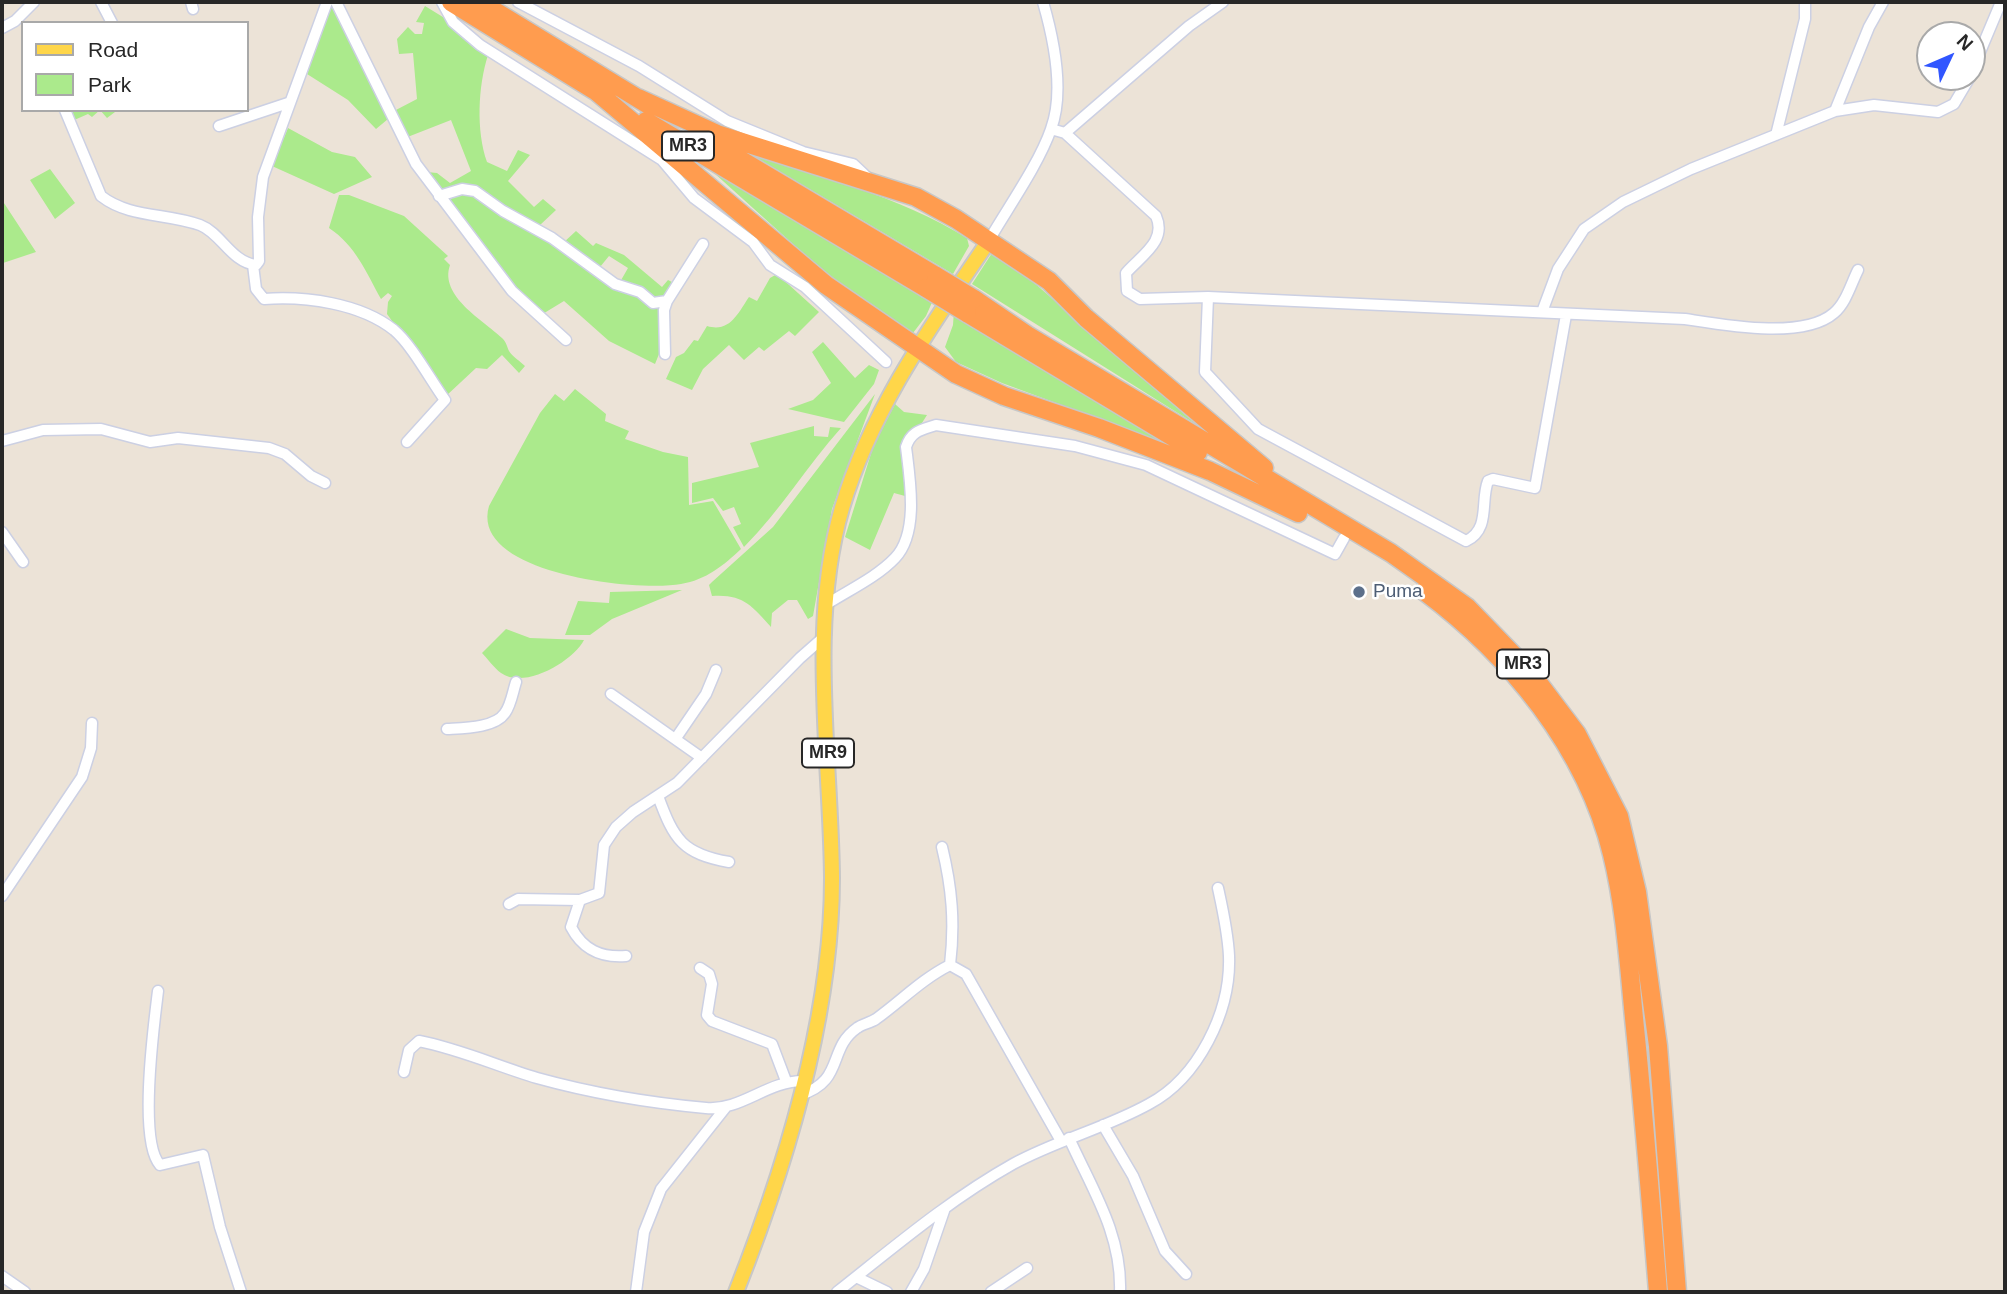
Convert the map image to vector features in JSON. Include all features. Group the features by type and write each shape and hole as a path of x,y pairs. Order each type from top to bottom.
{"highway":[{"name":"MR3","path":"451,2 597,92 931,282"},
{"name":"MR3","path":"480,2 1385,561 1458,616 1491,648 1545,713 1590,794 1611,852 1623,922 1658,1292"},
{"path":"597,92 753,220 826,285 956,374 1004,396 1099,428 1301,508"},
{"path":"638,98 717,134 916,197 1049,281 1086,318 1301,508"},
{"name":"MR3","path":"1301,508 1391,553 1475,615 1502,640 1557,706 1577,734 1607,788 1629,848 1647,951 1677,1292"}],"main road":[{"name":"MR9","path":"736,1292 788,1145 824,988 832,881 827,604 829,568 846,496 864,444 916,349 988,242"}],"street":[{"path":"2,28 21,19 34,2"},
{"path":"101,2 111,21"},
{"path":"254,265 259,261 258,217 264,177 283,128 288,103 315,40 327,2"},
{"path":"336,2 416,164 512,291 566,340"},
{"path":"442,2 453,22 480,46 662,160 694,198 753,242 770,265 805,287 886,362"},
{"path":"518,2 639,66 727,121 803,152 853,164 874,184"},
{"path":"988,242 1051,129 1056,99 1055,56 1043,2"},
{"path":"1065,133 1189,26 1223,2"},
{"path":"1776,135 1805,19 1805,2"},
{"path":"1835,111 1869,27 1883,2"},
{"path":"1986,38 2001,2"},
{"path":"1542,312 1558,269 1584,229 1623,202 1679,174 1835,111 1874,105 1906,106 1938,112 1954,104 1962,91"},
{"path":"219,126 288,103"},
{"path":"66,112 101,196 111,204 129,210 199,225 228,251 254,265"},
{"path":"1051,129 1065,133 1156,216 1162,228 1159,238 1126,273 1127,291 1140,299 1208,298 1542,312 1685,320 1734,327 1808,327 1837,311 1858,270"},
{"path":"439,197 462,189 475,191 503,211 552,238 615,284 640,292 653,303 667,301"},
{"path":"665,354 664,310 667,301 703,244"},
{"path":"254,265 256,289 264,299 314,300 340,306 369,316 395,331 445,401 407,442"},
{"path":"1208,298 1205,372 1258,429 1466,541 1472,538 1485,518 1488,481 1493,479 1535,488 1566,315"},
{"path":"827,604 894,560 904,547 909,528 909,438 916,431 936,425 1075,446 1146,465 1335,554 1344,538"},
{"path":"2,441 43,430 101,429 140,441 178,439 269,447 285,454 311,476 326,483"},
{"path":"1290,533 1301,508"},
{"path":"2,532 23,562"},
{"path":"509,904 518,899 580,900 599,893 604,845 616,827 633,812 677,783 800,658 826,636"},
{"path":"676,738 706,694 716,670"},
{"path":"447,729 466,728 502,717 507,710 516,681"},
{"path":"611,694 702,758"},
{"path":"2,896 82,777 90,748 92,723"},
{"path":"658,796 667,820 681,842 699,857 729,862"},
{"path":"942,847 952,890 954,930 950,965"},
{"path":"837,1292 976,1185 1065,1140 1151,1103 1186,1076 1203,1051 1221,1008 1229,959 1218,888"},
{"path":"580,900 571,927 577,938 607,958 626,956"},
{"path":"700,968 709,974 712,984 708,1015 712,1021 772,1044 786,1081 801,1088 824,1083 842,1046 857,1028 877,1018 935,973 950,965"},
{"path":"950,965 966,974 1102,1204 1117,1252 1120,1292"},
{"path":"158,991 149,1060 152,1150 160,1165 203,1155 220,1227 241,1292"},
{"path":"404,1072 409,1050 419,1041 467,1053 537,1078 638,1098 709,1108 726,1107 786,1081"},
{"path":"636,1292 644,1232 661,1189 726,1107"},
{"path":"1103,1125 1133,1177 1165,1251 1186,1274"},
{"path":"911,1292 924,1269 945,1208"},
{"path":"991,1292 1027,1268"},
{"path":"2,1276 25,1292"},
{"path":"856,1277 887,1292"}],"green space":[{"path":"332,5 377,88 388,119 376,129 348,100 307,74"},
{"path":"425,6 451,22 488,55 482,80 480,108 483,150 487,162 507,171 518,150 530,155 508,181 534,207 543,199 556,210 539,226 520,218 479,190 440,192 427,172 437,173 450,183 471,171 451,120 405,138 394,111 417,99 413,53 399,54 397,39 408,27 415,34 422,34 424,23 416,22"},
{"path":"68,112 98,112 92,117 88,114 72,121"},
{"path":"102,112 115,112 107,118"},
{"path":"288,128 332,152 355,157 372,177 334,194 272,166"},
{"path":"743,150 914,210 967,238 969,246 953,274"},
{"path":"693,154 934,298 926,316 913,333 884,319 814,263"},
{"path":"50,169 75,203 55,219 30,180"},
{"path":"469,192 539,232 583,264 664,304 661,349 655,364 609,341 564,301 541,315 509,285 445,197"},
{"path":"339,195 349,195 404,216 448,256 444,259 450,265 448,276 457,297 504,340 510,353 525,366 519,373 502,355 487,369 476,368 446,396 387,314 388,302 392,296 388,293 381,299 353,251 329,228"},
{"path":"2,200 36,252 3,263 4,240"},
{"path":"576,231 593,246 596,243 624,255 662,287 668,280 672,282 666,298 654,301 620,282 628,268 609,256 600,267 594,266 563,243"},
{"path":"992,253 1024,274 1197,425 972,284"},
{"path":"777,274 819,312 795,336 789,331 764,351 759,347 744,360 729,345 703,369 692,390 666,379 676,357 684,353 694,340 698,341 707,326 722,327 727,324 749,297 757,301 770,278"},
{"path":"954,310 1178,448 1002,383 956,362 945,347 953,325"},
{"path":"823,342 855,378 869,365 879,370 874,384 844,422 788,409 813,400 831,383 812,352"},
{"path":"575,389 606,414 605,421 629,431 625,439 688,457 689,505 713,501 741,549 721,566 699,579 659,586 596,581 561,574 529,563 504,548 490,529 489,506 540,413 555,394 564,401"},
{"path":"875,394 832,509 813,616 808,619 797,600 788,600 772,613 771,627 746,602 731,597 712,596 709,585 773,527"},
{"path":"895,404 904,412 927,415 903,453 905,496 894,493 870,550 845,537 874,444"},
{"path":"814,426 814,436 828,437 830,427 841,428 770,519 744,547 733,527 741,524 734,507 723,511 713,498 692,503 692,483 759,467 750,443"},
{"path":"682,590 612,619 590,635 565,635 578,601 609,603 610,592"},
{"path":"506,629 530,638 584,640 570,656 547,671 523,678 511,677 498,671 482,653"}],"place":[{"name":"Puma","path":"1359,592"}]}
